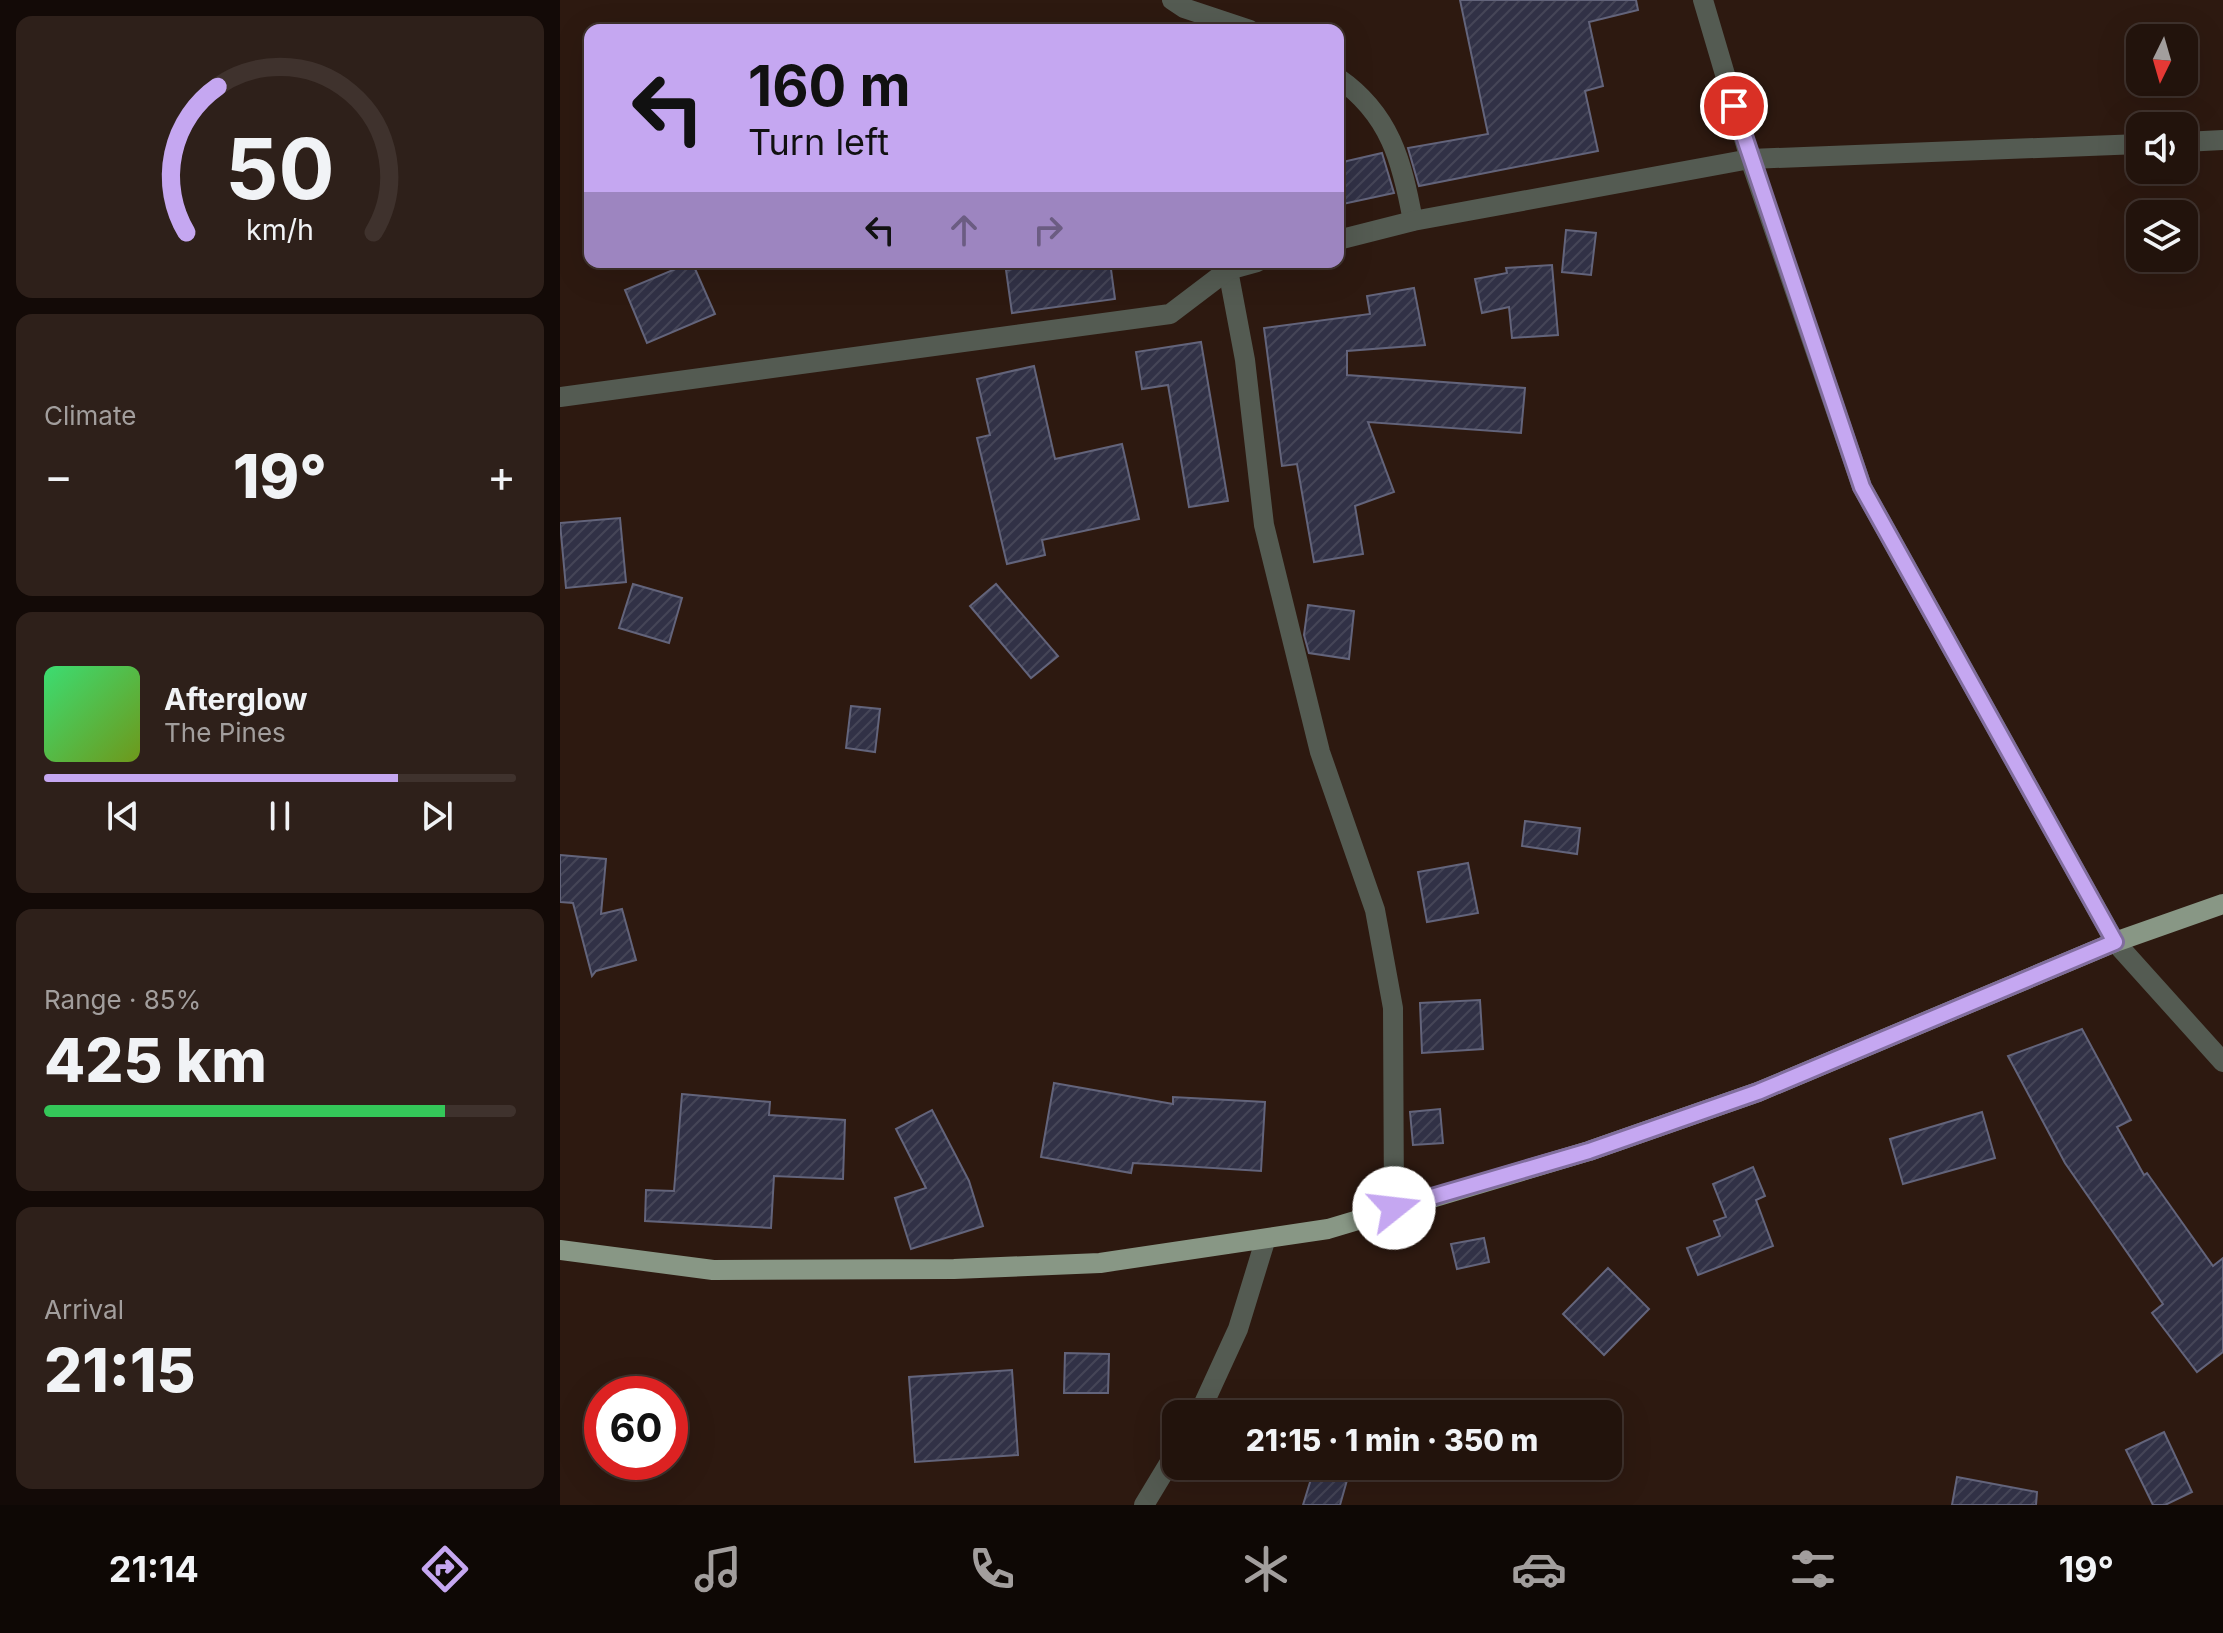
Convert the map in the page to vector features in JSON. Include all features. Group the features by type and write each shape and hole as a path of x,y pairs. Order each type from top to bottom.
{"main road":[{"path":"560,1250 713,1270 846,1272 1100,1263 1265,1241 1328,1229 1589,1151 1758,1092 2115,942 2223,904"}],"street":[{"path":"1172,0 1184,8 1232,24"},
{"path":"1703,0 1750,159 1862,487 2115,942 2223,1062"},
{"path":"1344,82 1364,95 1381,119 1403,169 1413,221"},
{"path":"2198,141 2223,140"},
{"path":"1344,238 1413,221 1750,159 2126,145"},
{"path":"560,397 1170,314 1228,270 1235,268"},
{"path":"1228,270 1245,360 1264,525 1320,752 1375,910 1390,994 1394,1208"},
{"path":"1205,1400 1238,1329 1265,1241"},
{"path":"1144,1505 1162,1475"}],"building":[{"path":"1460,0 1636,0 1638,10 1589,22 1603,86 1585,91 1598,151 1419,186 1408,148 1488,134"},
{"path":"1382,153 1394,193 1344,204 1344,162"},
{"path":"1566,230 1596,233 1591,275 1562,272"},
{"path":"1552,265 1558,335 1512,338 1509,307 1482,313 1475,279 1507,273 1506,268"},
{"path":"678,268 695,268 715,314 647,343 625,290"},
{"path":"1111,268 1115,299 1012,313 1006,270"},
{"path":"1414,288 1425,345 1347,351 1347,375 1525,388 1521,433 1368,422 1394,492 1355,506 1363,554 1314,562 1297,464 1282,466 1264,328 1370,314 1367,296"},
{"path":"1201,342 1228,501 1189,507 1168,385 1142,389 1136,352"},
{"path":"1034,366 1055,459 1122,444 1139,519 1042,540 1045,555 1007,564 977,438 990,435 977,379"},
{"path":"620,518 626,582 566,588 560,523"},
{"path":"633,584 682,598 669,643 619,628"},
{"path":"996,584 1058,656 1031,678 970,606"},
{"path":"1308,605 1354,611 1349,659 1309,653 1304,635"},
{"path":"851,706 880,709 875,752 846,748"},
{"path":"1525,821 1580,828 1577,854 1522,846"},
{"path":"560,855 606,859 601,914 622,909 636,960 596,971 592,976 573,903 560,902"},
{"path":"1468,863 1478,913 1427,922 1418,872"},
{"path":"1480,1000 1483,1049 1422,1053 1420,1003"},
{"path":"2082,1029 2131,1120 2117,1127 2144,1175 2147,1173 2213,1266 2223,1258 2223,1352 2197,1372 2152,1313 2163,1304 2065,1163 2008,1056"},
{"path":"1054,1083 1173,1104 1173,1097 1265,1102 1261,1171 1133,1163 1131,1173 1041,1157"},
{"path":"682,1094 770,1102 769,1115 845,1120 843,1179 774,1176 771,1228 645,1221 646,1190 674,1191"},
{"path":"1440,1109 1443,1143 1413,1145 1410,1112"},
{"path":"932,1110 969,1181 983,1226 911,1249 895,1198 926,1188 896,1129"},
{"path":"1982,1112 1995,1158 1903,1184 1890,1139"},
{"path":"1753,1167 1765,1196 1756,1200 1773,1246 1698,1275 1687,1248 1720,1236 1714,1221 1726,1217 1713,1184"},
{"path":"1484,1238 1489,1262 1457,1269 1451,1244"},
{"path":"1608,1268 1649,1309 1604,1355 1563,1314"},
{"path":"1065,1353 1109,1354 1108,1393 1064,1393"},
{"path":"1012,1370 1018,1455 915,1462 909,1377"},
{"path":"2164,1432 2192,1492 2165,1505 2153,1505 2126,1450"},
{"path":"1957,1477 2037,1492 2036,1505 1952,1505"},
{"path":"1311,1480 1347,1480 1340,1505 1303,1505"}],"route":[{"path":"1394,1208 1589,1151 1758,1092 2115,942 1862,487 1734,106"}]}
